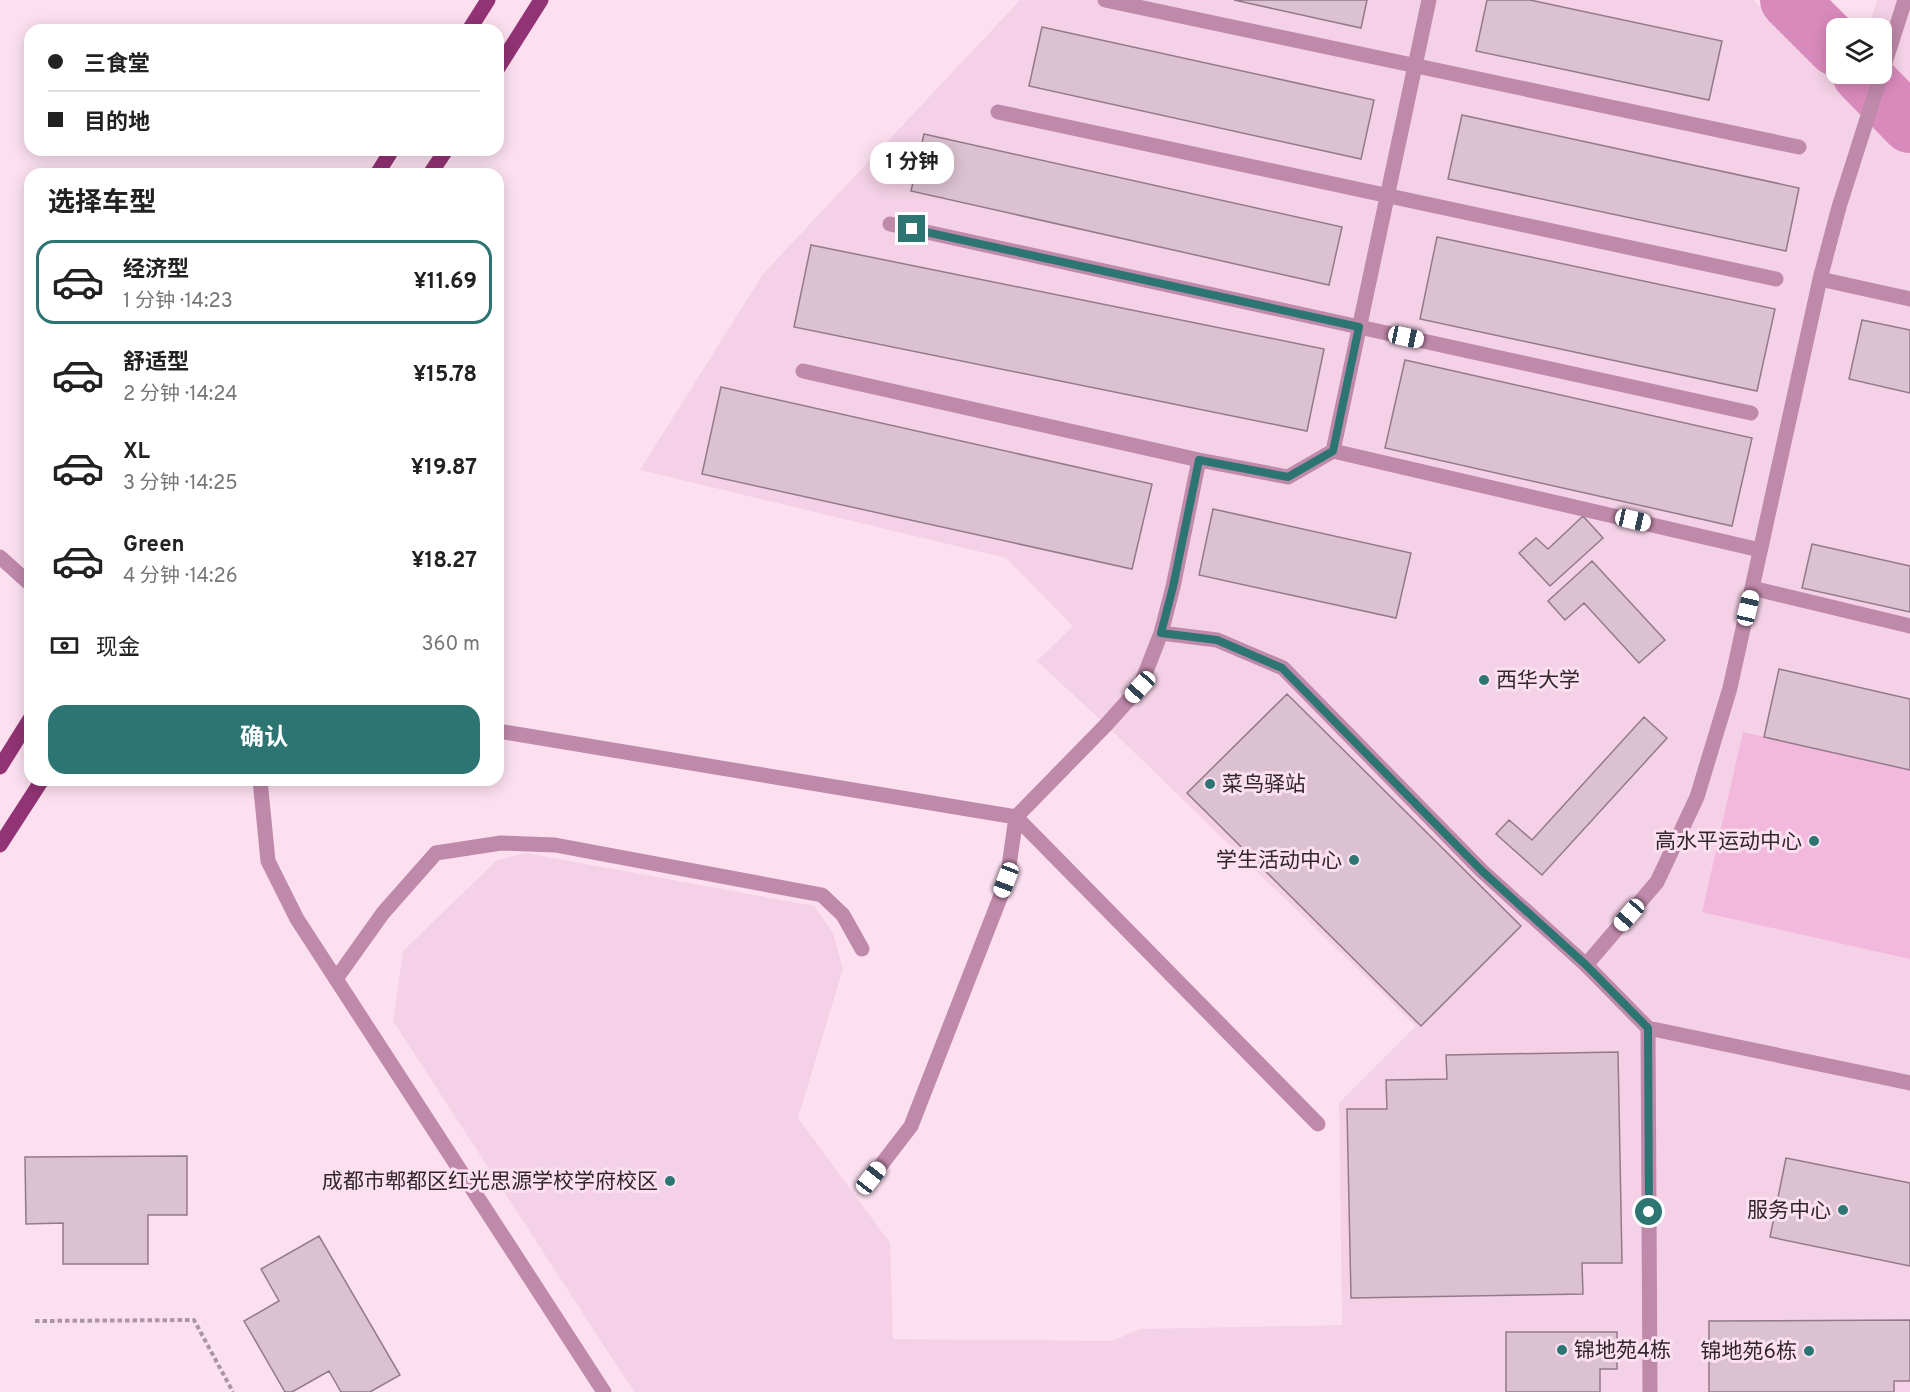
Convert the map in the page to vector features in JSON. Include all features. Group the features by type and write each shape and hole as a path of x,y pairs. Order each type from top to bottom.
{"main road":[{"path":"473,24 488,0"},
{"path":"504,59 541,0"},
{"path":"0,767 24,729"},
{"path":"0,845 38,786"}],"street":[{"path":"1105,0 1798,147"},
{"path":"1333,451 1429,0"},
{"path":"1586,965 1657,882 1697,797 1730,688 1820,279 1850,171 1905,0"},
{"path":"998,112 1776,279"},
{"path":"890,224 1752,413"},
{"path":"1820,279 1910,299"},
{"path":"803,371 1199,460 1288,477 1333,451 1760,550"},
{"path":"871,1178 911,1126 1006,880 1016,817 1140,687 1161,633 1173,587 1199,460"},
{"path":"0,557 24,579"},
{"path":"1752,588 1910,626"},
{"path":"1161,633 1217,640 1282,668 1482,871 1586,965 1648,1028 1910,1083"},
{"path":"504,732 1016,817 1318,1124"},
{"path":"261,786 268,861 297,919 604,1392"},
{"path":"336,979 383,913 436,853 501,843 555,845 822,895 843,915 862,950"},
{"path":"1648,1028 1650,1392"}],"path":[{"path":"34,1321 194,1320 233,1392"}],"shaded area":[{"name":"西华大学","path":"1020,0 1753,0 1826,71 1826,84 1839,84 1848,93 1851,84 1892,84 1892,18 1871,18 1877,0 1910,0 1910,1392 634,1392 393,1021 403,951 497,860 526,853 814,906 833,933 843,969 798,1118 890,1243 893,1339 1112,1341 1140,1329 1342,1325 1339,1103 1416,1026 1037,661 1073,626 1006,558 640,470 763,274"},
{"name":"高水平运动中心","path":"1743,732 1910,770 1910,959 1702,912"}],"building":[{"path":"1234,0 1367,0 1361,28"},
{"path":"1487,0 1530,0 1722,41 1709,100 1476,51"},
{"path":"1042,27 1374,100 1361,159 1029,86"},
{"path":"1462,115 1799,188 1786,251 1448,179"},
{"path":"924,134 1342,227 1329,285 911,191"},
{"path":"1437,237 1775,309 1757,391 1420,319"},
{"path":"811,245 1324,349 1307,431 794,327"},
{"path":"1862,320 1910,330 1910,393 1849,379"},
{"path":"1405,360 1752,438 1732,526 1385,448"},
{"path":"721,387 1152,484 1132,569 702,474"},
{"path":"1213,509 1411,553 1396,618 1199,575"},
{"path":"1583,516 1603,538 1550,586 1519,553 1536,538 1548,549"},
{"path":"1812,544 1910,566 1910,612 1802,588"},
{"path":"1592,561 1665,640 1639,663 1584,603 1565,620 1548,601"},
{"path":"1779,669 1910,699 1910,770 1764,737"},
{"name":"学生活动中心","path":"1287,694 1521,926 1421,1026 1187,793"},
{"path":"1644,717 1667,738 1542,875 1496,834 1509,820 1532,840"},
{"path":"1618,1052 1622,1263 1582,1263 1583,1294 1351,1298 1347,1109 1387,1109 1386,1080 1447,1079 1446,1055"},
{"path":"187,1156 187,1215 148,1215 148,1264 63,1264 63,1223 26,1224 25,1157"},
{"name":"服务中心","path":"1786,1158 1910,1183 1910,1266 1770,1237"},
{"path":"319,1236 400,1375 370,1392 341,1392 329,1371 292,1392 285,1392 244,1321 279,1301 261,1269"},
{"name":"锦地苑6栋","path":"1910,1320 1910,1381 1894,1381 1894,1392 1709,1392 1709,1321"},
{"name":"锦地苑4栋","path":"1506,1332 1617,1332 1617,1369 1600,1369 1600,1392 1506,1392"}],"waterway":[{"path":"1789,0 1826,37"},
{"path":"1871,84 1910,124"}],"place":[{"name":"西华大学","path":"1484,680"},
{"name":"菜鸟驿站","path":"1210,784"},
{"name":"高水平运动中心","path":"1814,841"},
{"name":"学生活动中心","path":"1354,860"},
{"name":"成都市郫都区红光思源学校学府校区","path":"670,1181"},
{"name":"服务中心","path":"1843,1210"},
{"name":"锦地苑4栋","path":"1562,1350"},
{"name":"锦地苑6栋","path":"1809,1351"}],"route":[{"path":"912,229 1359,327 1333,451 1288,477 1199,460 1173,587 1161,633 1217,640 1282,668 1482,871 1586,965 1648,1028 1649,1212"}]}
